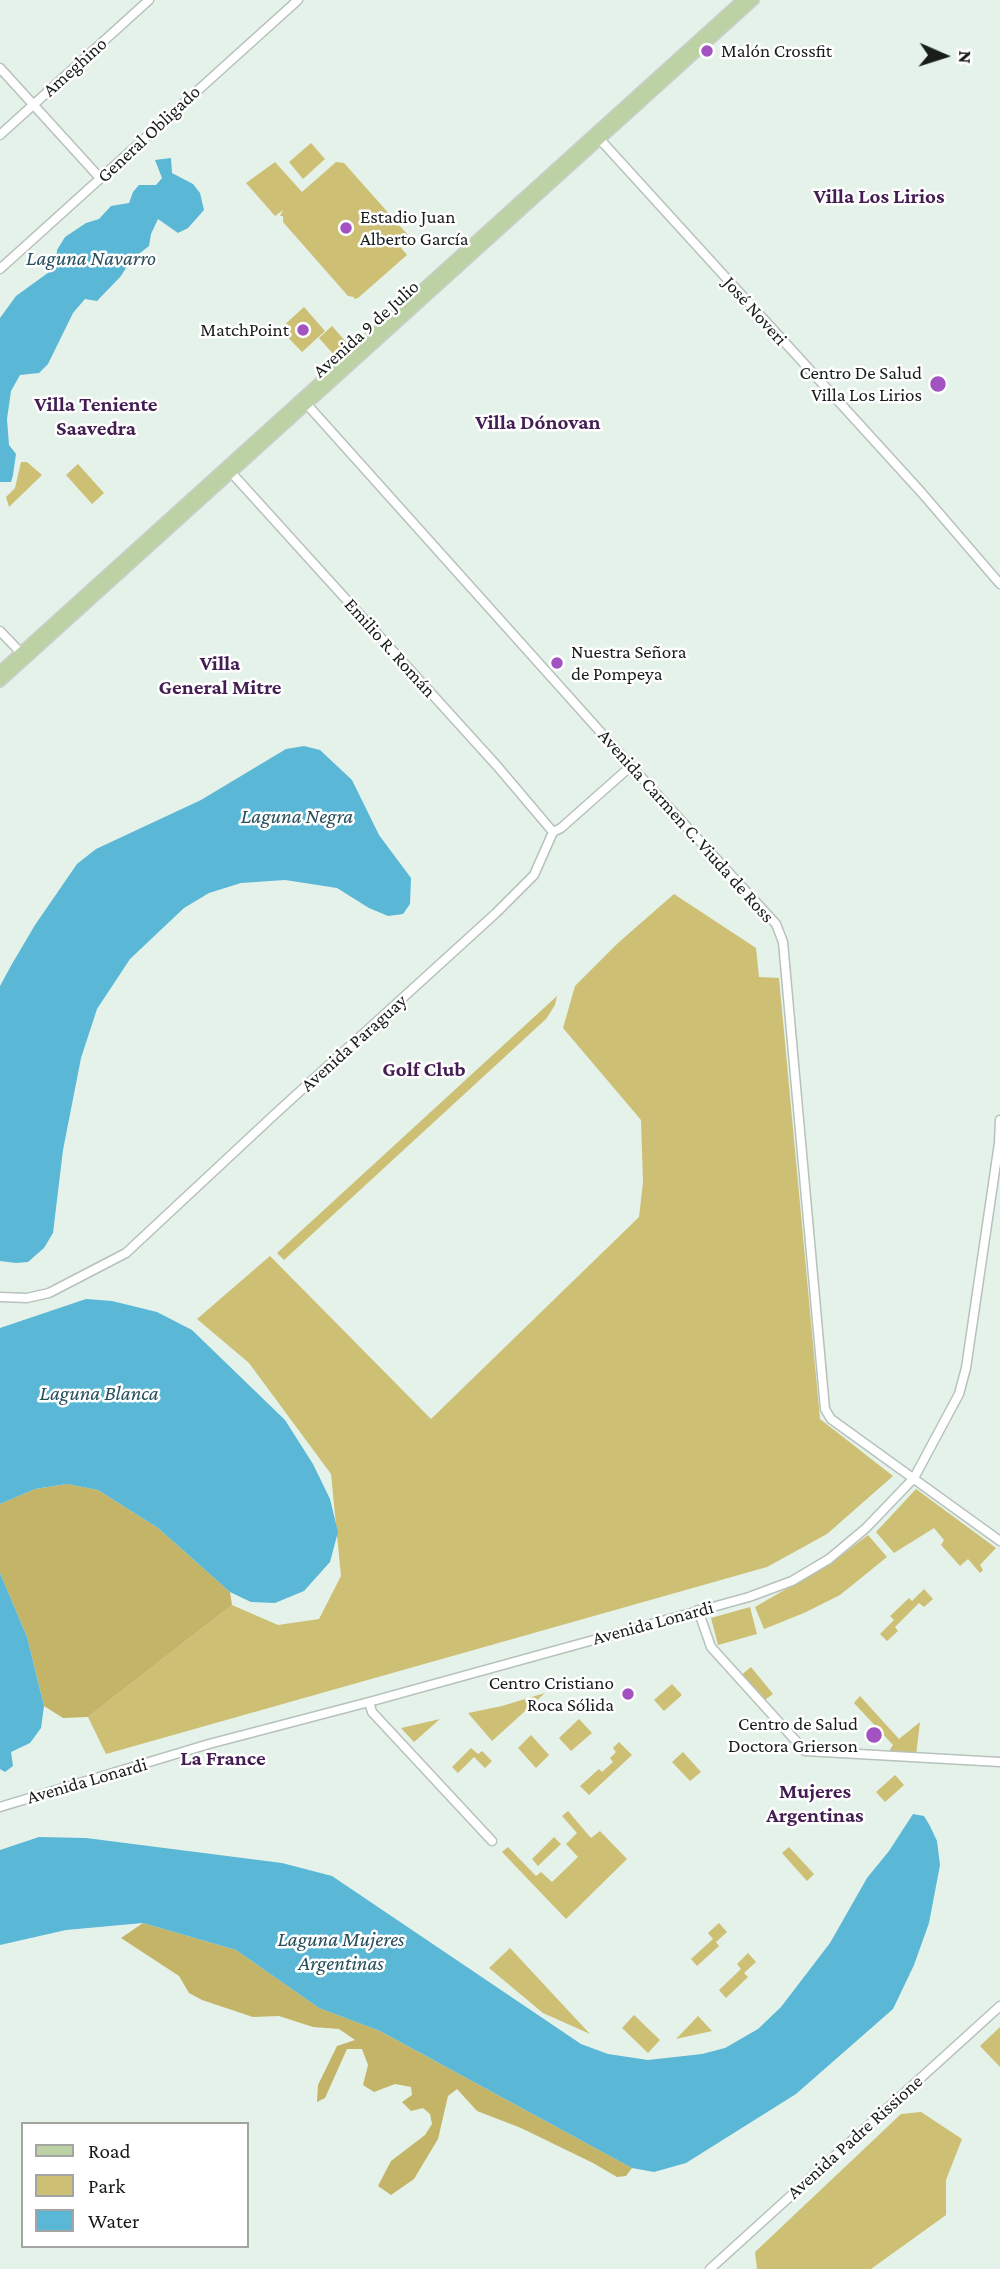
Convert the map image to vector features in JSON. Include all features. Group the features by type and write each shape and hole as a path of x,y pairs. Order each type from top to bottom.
{"main road":[{"name":"Avenida 9 de Julio","path":"0,671 23,655 229,469 597,136 742,0"},
{"name":"Avenida 9 de Julio","path":"597,136 754,0"},
{"name":"Avenida 9 de Julio","path":"0,682 23,655"}],"street":[{"name":"Ameghino","path":"0,135 149,0"},
{"name":"General Obligado","path":"0,269 299,0"},
{"path":"0,68 100,178"},
{"name":"José Noveri","path":"597,136 921,492 1000,584"},
{"name":"Avenida Carmen C. Viuda de Ross","path":"304,401 781,931 803,1143 825,1409 831,1419 1000,1541"},
{"name":"Emilio R. Román","path":"229,469 498,767 553,832"},
{"path":"0,631 23,655"},
{"name":"Avenida Paraguay","path":"0,1297 27,1298 50,1293 116,1260 142,1240 274,1115 496,913 534,875 553,832 561,828 631,766"},
{"name":"Avenida Lonardi","path":"0,1807 87,1783 209,1744 774,1589 815,1568 853,1540 914,1478 954,1405 966,1368 1000,1121"},
{"path":"698,1610 711,1647 804,1751 1000,1762"},
{"path":"369,1702 372,1712 492,1842"},
{"name":"Avenida Padre Rissione","path":"710,2269 1000,2006"}],"green space":[{"path":"311,143 325,159 303,179 289,162"},
{"name":"Estadio Juan Alberto García","path":"275,162 302,192 336,162 344,163 408,235 398,244 407,255 358,298 348,296 283,222 283,216 280,216 283,210 275,216 246,183"},
{"name":"MatchPoint","path":"304,307 325,331 302,352 280,329"},
{"name":"MatchPoint","path":"332,326 348,344 335,356 319,338"},
{"path":"21,462 27,462 42,475 9,507 6,497 15,488"},
{"path":"78,464 104,493 92,504 66,475"},
{"path":"674,894 756,948 759,977 779,978 820,1419 893,1476 827,1534 767,1567 106,1754 88,1717 232,1605 278,1625 319,1619 341,1576 331,1474 249,1363 197,1319 270,1256 431,1419 639,1217 643,1182 641,1120 563,1028 575,986 618,943"},
{"path":"557,996 546,1019 284,1260 277,1253"},
{"path":"916,1489 996,1548 980,1565 983,1570 980,1573 968,1559 960,1566 941,1545 944,1540 934,1528 894,1553 876,1532"},
{"path":"868,1535 887,1557 840,1595 764,1629 755,1607 831,1563"},
{"path":"924,1589 933,1599 924,1607 919,1603 895,1627 898,1631 887,1641 880,1634 894,1620 890,1616 909,1598 912,1601"},
{"path":"750,1607 757,1634 718,1645 711,1618"},
{"path":"751,1667 773,1694 762,1702 740,1676"},
{"path":"672,1684 682,1695 664,1711 654,1700"},
{"path":"545,1693 492,1741 468,1713 502,1706"},
{"path":"860,1696 899,1739 920,1722 916,1755 888,1753 893,1745 854,1703"},
{"path":"440,1719 414,1742 401,1728"},
{"path":"579,1719 592,1733 571,1751 559,1738"},
{"path":"531,1735 549,1755 536,1768 518,1748"},
{"path":"619,1742 632,1755 589,1795 580,1786 599,1769 602,1772 613,1762 610,1758 616,1752 613,1748"},
{"path":"471,1748 478,1754 482,1751 492,1761 485,1768 474,1757 458,1773 452,1767"},
{"path":"683,1752 701,1772 690,1781 672,1762"},
{"path":"895,1775 904,1785 885,1802 876,1792"},
{"path":"568,1811 591,1838 600,1831 627,1859 566,1919 502,1852 508,1847 536,1876 541,1872 552,1882 578,1857 566,1844 577,1833 562,1816"},
{"path":"554,1837 561,1844 538,1866 532,1859"},
{"path":"789,1847 814,1874 807,1881 782,1853"},
{"path":"719,1923 727,1932 716,1942 719,1946 697,1966 691,1959 713,1939 708,1933"},
{"path":"510,1948 590,2034 543,2013 489,1968"},
{"path":"748,1953 756,1962 744,1973 748,1977 726,1998 719,1990 741,1969 737,1964"},
{"path":"634,2015 660,2040 648,2053 622,2028"},
{"path":"698,2016 712,2031 676,2039"},
{"path":"1000,2027 1000,2067 980,2046"},
{"path":"921,2112 962,2139 946,2180 946,2215 871,2269 757,2269 755,2252 901,2114"}],"shaded area":[{"path":"67,1484 98,1490 158,1528 230,1592 232,1605 88,1717 63,1718 44,1706 27,1637 0,1573 0,1504 35,1489"},
{"path":"143,1923 236,1950 319,2008 380,2031 632,2168 626,2176 617,2177 521,2128 477,2111 457,2089 448,2096 438,2139 414,2179 391,2195 378,2186 391,2161 425,2135 432,2124 430,2114 423,2108 411,2111 402,2102 412,2095 411,2087 395,2084 374,2092 363,2085 368,2065 362,2049 347,2049 325,2098 317,2102 318,2085 337,2046 355,2040 339,2029 313,2027 279,2016 253,2017 189,1993 179,1976 121,1938"}],"water":[{"name":"Laguna Navarro","path":"171,158 172,173 193,184 200,193 204,210 188,228 178,233 158,219 149,246 131,260 121,276 97,301 85,299 73,313 48,364 39,373 20,375 11,391 7,419 9,445 16,454 13,475 11,482 0,482 0,318 16,296 56,267 57,250 65,237 86,223 99,219 111,206 129,203 139,185 156,185 162,178 155,160"},
{"name":"Laguna Negra","path":"304,746 320,750 352,780 379,835 411,878 410,904 403,914 388,916 369,908 337,888 285,880 241,883 209,893 184,908 130,959 97,1009 81,1058 63,1150 53,1233 44,1248 28,1262 0,1261 0,986 35,925 77,864 96,849 201,800 286,749"},
{"name":"Laguna Blanca","path":"86,1299 112,1301 157,1312 192,1330 285,1420 313,1464 330,1499 338,1532 330,1562 304,1591 275,1603 251,1602 230,1592 158,1528 98,1490 67,1484 35,1489 0,1504 0,1328"},
{"path":"0,1573 27,1637 44,1706 41,1728 30,1743 11,1752 13,1766 5,1772 0,1769"},
{"name":"Laguna Mujeres Argentinas","path":"913,1814 924,1816 930,1826 937,1841 940,1865 929,1923 914,1965 893,2009 796,2094 686,2163 654,2172 632,2168 380,2031 319,2008 236,1950 143,1923 66,1930 0,1945 0,1850 39,1837 86,1838 282,1863 332,1876 581,2044 608,2054 648,2060 702,2054 725,2048 758,2029 781,2007 830,1943 867,1878 889,1851"}],"place":[{"name":"Malón Crossfit","path":"707,51"},
{"name":"Estadio Juan Alberto García","path":"346,228"},
{"name":"MatchPoint","path":"303,330"},
{"name":"Centro De Salud Villa Los Lirios","path":"938,384"},
{"name":"Nuestra Señora de Pompeya","path":"557,663"},
{"name":"Centro Cristiano Roca Sólida","path":"628,1694"},
{"name":"Centro de Salud Doctora Grierson","path":"874,1735"}],"district":[{"name":"Villa Los Lirios","path":"879,197"},
{"name":"Villa Teniente Saavedra","path":"96,417"},
{"name":"Villa Dónovan","path":"538,423"},
{"name":"Villa General Mitre","path":"220,676"},
{"name":"Golf Club","path":"424,1070"},
{"name":"La France","path":"223,1759"},
{"name":"Mujeres Argentinas","path":"815,1804"}]}
